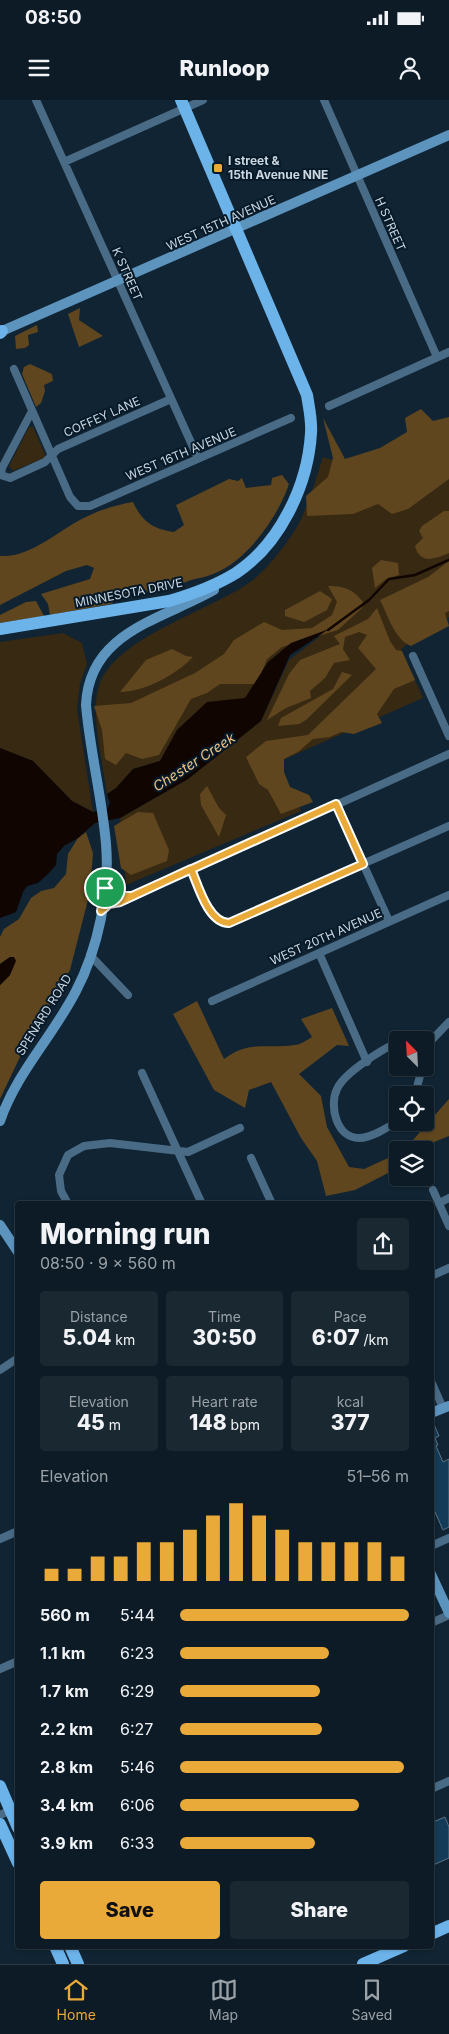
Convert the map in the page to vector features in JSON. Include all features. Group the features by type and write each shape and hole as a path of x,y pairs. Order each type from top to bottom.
{"main road":[{"name":"MINNESOTA DRIVE","path":"0,629 169,601 196,594 236,572 276,534 290,511 308,457 312,432 306,395 300,376 238,229 183,104"},
{"name":"WEST 15TH AVENUE","path":"1,332 449,135"},
{"name":"SPENARD ROAD","path":"0,1121 25,1068 76,992 90,954 101,911 105,888 106,845 86,705 89,682 96,666 107,650 124,636 191,603 215,589 236,572"},
{"path":"0,1225 15,1248"},
{"path":"434,1412 446,1407"},
{"path":"434,1581 449,1614"},
{"path":"0,1786 15,1822"},
{"path":"0,1824 15,1856"},
{"path":"434,1933 449,1926"},
{"path":"56,1949 62,1964"},
{"path":"74,1949 78,1964"},
{"path":"363,1964 397,1949"}],"street":[{"name":"K STREET","path":"36,100 198,458"},
{"path":"64,162 183,104 203,100"},
{"name":"H STREET","path":"324,100 356,177 437,357"},
{"path":"329,406 449,352"},
{"path":"14,370 52,456"},
{"name":"COFFEY LANE","path":"32,411 2,468 1,475 10,478 45,462 58,449 171,399"},
{"name":"WEST 16TH AVENUE","path":"52,456 70,498 78,506 90,506 291,418"},
{"path":"413,656 449,736"},
{"path":"101,911 109,904 120,902 449,754"},
{"path":"336,804 389,921"},
{"path":"191,869 213,917 221,923 229,923 449,826"},
{"path":"105,888 114,896 132,896"},
{"name":"WEST 20TH AVENUE","path":"212,1001 449,895"},
{"path":"319,953 367,1062"},
{"path":"90,954 128,995"},
{"path":"434,1038 449,1022"},
{"path":"389,1048 347,1078 336,1090 333,1108 339,1125 349,1135 360,1138 389,1126"},
{"path":"142,1073 201,1201"},
{"path":"66,1201 61,1191 59,1175 65,1160 75,1150 95,1143 110,1143 188,1152 240,1128"},
{"path":"252,1158 271,1201"},
{"path":"433,1190 449,1226"},
{"path":"439,1203 449,1198"},
{"path":"434,1275 449,1268"},
{"path":"0,1370 15,1362"},
{"path":"434,1386 446,1407"},
{"path":"0,1539 15,1532"},
{"path":"434,1545 449,1538"},
{"path":"434,1622 449,1614"},
{"path":"0,1669 15,1662"},
{"path":"434,1788 449,1782"}],"shaded area":[{"path":"80,308 79,320 103,336 79,347 68,314"},
{"path":"37,325 38,332 28,335 29,345 25,348 16,349 15,336"},
{"path":"30,364 52,374 53,381 44,385 45,391 41,403 36,407 22,374 24,367"},
{"path":"421,409 433,421 449,417 449,479 408,509 392,514 378,504 353,514 307,516 306,496 328,477 333,458 323,418 345,459 380,448 407,432 405,418"},
{"path":"29,427 33,427 45,454 44,458 13,471 9,466"},
{"path":"449,434 449,617 429,628 401,649 423,698 278,762 301,811 126,885 120,818 188,779 261,721 289,660 327,631 291,643 241,706 172,740 160,761 133,769 116,788 107,794 98,741 96,701 98,689 107,671 122,655 142,640 236,591 259,575 279,552 300,521 307,506 323,457 343,464"},
{"path":"282,475 289,484 269,524 249,549 238,559 226,568 213,574 150,594 139,584 111,604 50,615 48,604 41,594 90,579 94,568 87,565 66,571 0,605 0,556 12,555 34,548 93,514 110,507 133,502 140,514 149,523 160,529 174,532 184,525 176,505 229,479 238,481 242,478 246,488 271,485 272,478"},
{"path":"444,511 449,511 449,553 429,559 424,558 417,552 415,546 423,538 419,531 422,526"},
{"path":"381,560 398,563 399,575 386,579 375,588 372,568"},
{"path":"449,561 449,611 445,613 449,626 411,646 400,638 380,600 428,577"},
{"path":"328,586 348,589 363,602 362,608 338,630 282,647 267,659 257,684 220,684 207,693 191,699 159,755 142,759 126,753 116,765 105,759 102,730 94,706 131,703 195,673 224,654 234,640 264,622 282,630 312,628 332,615 337,602"},
{"path":"320,591 332,599 327,610 304,622 285,616 285,610"},
{"path":"36,601 44,616 0,623 0,615 26,602"},
{"path":"377,608 390,641 396,650 402,651 415,680 394,689 377,714 382,723 354,734 341,732 330,737 313,739 298,752 284,759 284,772 290,787 309,795 313,802 281,814 268,790 259,784 246,757 266,741 308,735 376,669 358,648 367,635 359,632 345,637 343,649 350,660 334,663 325,678 310,691 311,698 286,708 267,720 289,674 300,660 340,644 334,636 368,619"},
{"path":"63,633 82,643 87,664 80,684 77,709 93,812 72,801 33,761 0,748 0,642"},
{"path":"172,649 186,656 193,657 169,676 149,686 120,692 146,660"},
{"path":"342,672 352,675 306,720 299,724 278,726 281,718 333,689"},
{"path":"207,786 219,808 226,815 219,837 201,805 200,794"},
{"path":"138,812 153,813 169,850 167,861 131,875 121,868 114,826"},
{"path":"86,832 93,853 90,892 70,970 20,1057 0,1099 0,985 10,975 10,957 0,964 0,937 4,929 19,919 31,898 41,891 54,888 66,874 68,854 78,838"},
{"path":"197,1001 224,1059 233,1053 250,1047 284,1046 301,1043 312,1037 301,1019 332,1008 349,1046 337,1045 299,1074 321,1096 327,1127 349,1167 364,1169 389,1158 389,1173 355,1190 326,1196 317,1161 301,1138 271,1082 249,1090 245,1108 214,1090 173,1014"},
{"path":"449,1099 449,1136 434,1142 413,1141 421,1131 434,1131 434,1116"}],"water":[{"path":"329,629 290,655 261,721 188,779 120,818 95,823 78,838 64,846 57,854 56,865 48,874 38,883 27,886 16,912 0,918 0,748 33,761 72,801 93,812 107,809 110,803 107,794 116,788 133,769 160,761 177,730 207,702 245,698 268,662 291,643"},
{"path":"10,957 14,957 16,961 10,975 0,985 0,964"}],"building":[{"path":"434,1425 439,1436 435,1438 438,1445 436,1446 443,1462 449,1459 449,1527 443,1530 434,1510"},
{"path":"445,1817 449,1827 449,1858 434,1865 434,1822"}],"waterway":[{"name":"Chester Creek","path":"328,630 369,600 389,579 415,575 449,560"}],"place":[{"name":"I street & 15th Avenue NNE","path":"218,168"}],"route":[{"path":"105,888 101,911 109,904 120,902 191,869 213,917 221,923 229,923 363,864 336,804 191,869 132,896 114,896 105,888"}]}
